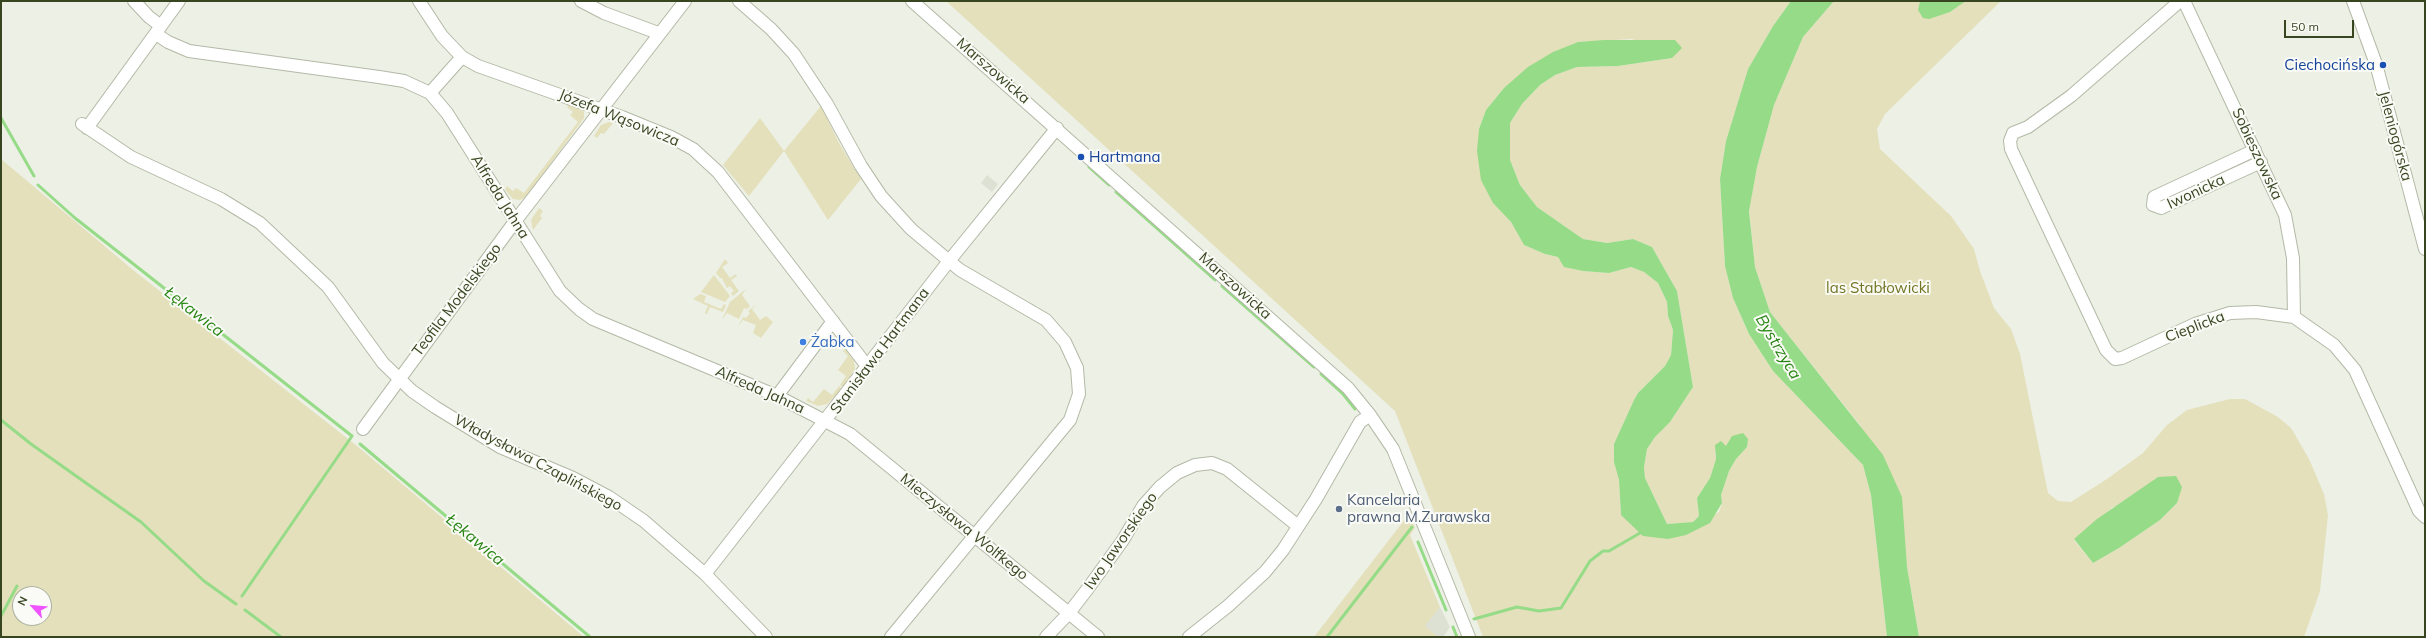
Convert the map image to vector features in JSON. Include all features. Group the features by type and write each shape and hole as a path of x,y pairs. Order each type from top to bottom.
{"street":[{"name":"Alfreda Jahna","path":"134,1 149,17 168,42 189,51 404,81 430,92 447,113 560,291 593,319 777,396 827,420"},
{"path":"158,30 179,1"},
{"name":"Józefa Wąsowicza","path":"419,1 442,36 462,56 478,66 671,137 693,149 718,172 738,196 867,366"},
{"path":"581,1 604,13 658,33"},
{"name":"Teofila Modelskiego","path":"363,429 398,378 516,220 658,33 685,1"},
{"path":"739,1 771,29 794,54 827,104 860,166 881,196 911,229 949,262 1046,320 1064,342 1077,368 1079,394 1070,420 891,637"},
{"name":"Marszowicka","path":"912,1 1057,128 1348,388 1370,415 1393,449 1469,637"},
{"name":"Cieplicka","path":"2180,1 2052,111 2028,127 2013,133 2010,140 2011,147 2110,356 2115,359 2122,358 2219,315 2250,312 2294,317 2334,345 2355,370 2419,511 2425,517"},
{"name":"Sobieszowska","path":"2184,1 2285,215 2290,236 2294,273 2294,317"},
{"name":"Jeleniogórska","path":"2353,1 2376,64 2425,249"},
{"name":"Władysława Czaplińskiego","path":"158,30 84,126 130,157 221,199 260,223 328,288 383,363 398,378 435,408 500,446 573,478 609,497 644,521 705,574 766,637"},
{"path":"430,92 462,56"},
{"name":"Stanisława Hartmana","path":"705,574 827,420 867,366 949,262 1057,128"},
{"name":"Iwonicka","path":"2255,150 2154,197 2153,205 2161,208 2261,162"},
{"path":"777,396 833,321"},
{"path":"1189,637 1228,606 1264,572 1283,550 1360,422 1370,415"},
{"name":"Mieczysława Wolfkego","path":"827,420 850,434 1098,637"},
{"name":"Iwo Jaworskiego","path":"1046,637 1069,613 1123,540 1143,506 1160,487 1177,473 1195,465 1212,463 1227,468 1298,526"}],"shaded area":[{"path":"987,175 998,184 992,192 981,183"},
{"path":"1440,607 1450,627 1443,637 1438,637 1424,626"}],"green space":[{"path":"946,1 1791,1 1773,26 1748,69 1726,141 1720,179 1725,266 1733,298 1749,334 1773,371 1863,465 1871,495 1887,637 1483,637 1395,411","holes":["1632,39 1672,58 1618,66 1577,67 1555,75 1540,85 1522,104 1510,123 1510,160 1520,185 1537,207 1583,239 1607,243 1633,239 1652,247 1677,291 1693,387 1670,422 1655,437 1647,449 1644,467 1645,478 1667,524 1693,522 1699,516 1697,498 1710,478 1716,459 1715,451 1726,446 1747,447 1736,459 1729,471 1721,495 1722,503 1719,512 1668,539 1621,515 1619,480 1614,462 1614,444 1634,400 1638,393 1665,366 1671,355 1673,330 1668,316 1667,302 1658,283 1644,272 1631,267 1609,273 1583,271 1565,267 1558,257 1545,254 1524,245 1511,222 1493,203 1479,129 1486,110 1504,88 1578,42"]},
{"name":"las Stabłowicki","path":"1834,1 1920,1 1918,10 1950,12 1966,1 2001,1 1885,114 1877,129 1880,149 1951,216 1974,249 1980,271 1994,308 2011,329 2020,354 2048,493 2058,501 2071,502 2107,479 2143,453 2167,425 2187,410 2230,399 2245,399 2278,417 2291,428 2309,459 2324,494 2328,515 2320,591 2304,637 1919,637 1907,567 1860,425 1770,312 1755,267 1749,208 1757,167 1774,105 1803,37","holes":["2177,503 2160,520 2119,548 2093,563 2074,540 2113,507"]},
{"path":"568,105 581,109 584,112 584,118 526,197 520,200 513,199 505,190 507,186 513,191 516,188 524,193 578,122 570,115 573,112 567,107"},
{"path":"821,106 840,145 861,179 828,220 784,151"},
{"path":"760,118 784,151 749,196 723,165"},
{"path":"609,122 613,123 604,134 601,133 597,138 594,136 601,125"},
{"path":"1,159 133,270 357,446 584,637 1,637"},
{"path":"539,208 543,211 540,216 542,218 533,230 531,220"},
{"path":"725,259 728,263 722,267 730,278 736,274 737,276 731,280 739,291 733,296 731,293 734,291 730,286 727,288 722,278 720,278 716,273"},
{"path":"714,275 730,296 725,302 701,292"},
{"path":"746,289 742,295 750,306 747,309 744,308 739,319 727,313 722,320 730,302"},
{"path":"700,294 706,296 704,302 721,309 724,304 726,305 723,312 710,307 707,314 705,313 708,306 693,299"},
{"path":"757,304 752,309 760,320 766,316 773,322 761,338 753,333 756,325 743,320 738,327 743,317 746,318 750,313 748,311"},
{"path":"845,349 854,361 855,369 843,387 840,385 846,376 838,370 848,356 843,351"},
{"path":"839,386 842,389 827,404 818,406 806,401 808,398 813,402 824,389 832,395"},
{"path":"1409,514 1415,528 1410,535 1440,607 1425,626 1438,637 1314,637"}],"water":[{"name":"Bystrzyca","path":"1791,1 1834,1 1803,37 1774,105 1757,167 1749,211 1755,267 1770,312 1883,455 1902,497 1907,567 1919,637 1887,637 1871,495 1863,465 1773,371 1749,334 1733,298 1725,266 1720,179 1726,141 1748,69 1773,26"},
{"path":"1920,1 1966,1 1950,12 1929,19 1923,18 1918,10"},
{"path":"1604,40 1675,40 1682,48 1672,58 1618,66 1577,67 1555,75 1540,85 1522,104 1510,123 1510,160 1520,185 1537,207 1583,239 1607,243 1633,239 1652,247 1677,291 1693,387 1670,422 1655,437 1647,449 1644,467 1645,478 1667,524 1693,522 1699,516 1697,498 1710,478 1716,459 1715,445 1721,441 1726,446 1732,436 1743,433 1748,439 1747,447 1736,459 1729,471 1721,495 1722,503 1710,523 1686,535 1668,539 1643,536 1621,515 1619,480 1614,462 1614,444 1634,400 1638,393 1665,366 1671,355 1673,330 1668,316 1667,302 1658,283 1644,272 1631,267 1609,273 1583,271 1564,267 1558,257 1545,254 1524,245 1511,222 1493,203 1481,180 1477,151 1479,129 1486,110 1504,88 1528,67 1553,52 1578,42"},
{"path":"2176,476 2182,487 2177,503 2160,520 2119,548 2093,563 2074,539 2097,519 2158,477"}],"waterway":[{"name":"Łękawica","path":"1,118 34,176"},
{"path":"1089,167 1109,185"},
{"name":"Łękawica","path":"38,185 75,218 352,436 242,596"},
{"path":"1116,192 1215,280"},
{"path":"1222,286 1314,367"},
{"path":"1321,374 1343,394 1355,409"},
{"path":"1,420 31,444 141,522 204,581 236,604"},
{"name":"Łękawica","path":"360,444 590,637"},
{"path":"1327,637 1412,527"},
{"path":"1474,619 1517,607 1539,611 1561,608 1590,561 1603,551 1609,551 1640,533"},
{"path":"1418,542 1446,610"},
{"path":"1,616 12,595"},
{"path":"245,610 281,637"},
{"path":"1453,627 1457,637"}],"place":[{"name":"Ciechocińska","path":"2383,65"},
{"name":"Hartmana","path":"1081,157"},
{"name":"Żabka","path":"803,342"},
{"name":"Kancelaria prawna M.Zurawska","path":"1339,509"}]}
